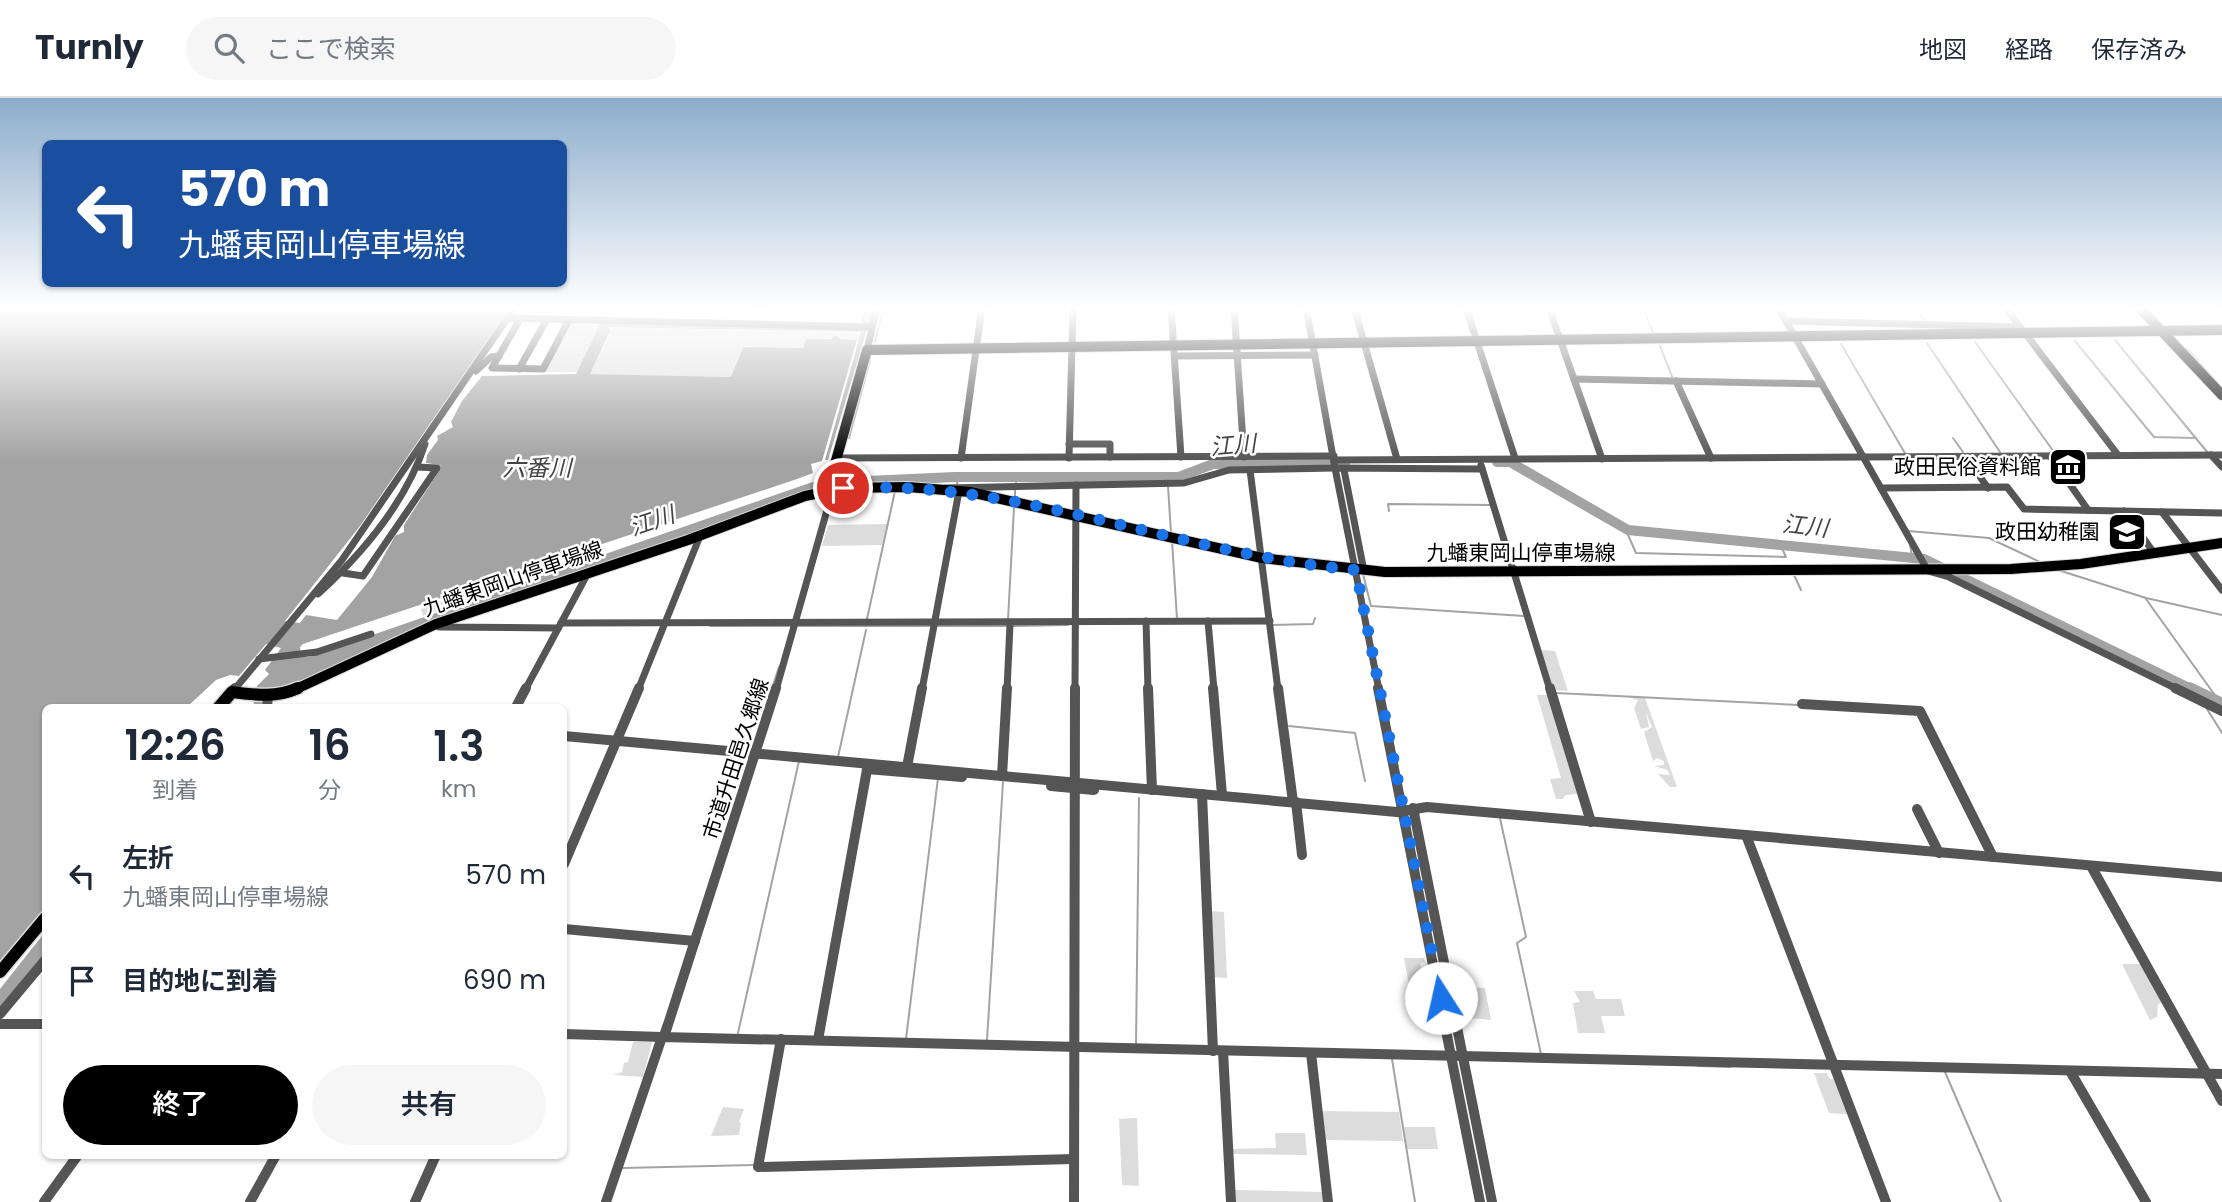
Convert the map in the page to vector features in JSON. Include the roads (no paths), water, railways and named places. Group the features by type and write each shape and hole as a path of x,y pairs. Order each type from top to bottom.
{"main road":[{"path":"830,485 865,359"},
{"path":"2190,359 2222,395"},
{"name":"九蟠東岡山停車場線","path":"232,692 264,698 295,690 436,624 700,536 830,485 958,491 1262,558 1360,570 1514,573 1928,568 1961,570 2064,566 2222,543"},
{"path":"222,704 232,692"},
{"path":"0,972 42,923"}],"street":[{"path":"232,692 342,560 480,359"},
{"path":"466,381 489,359"},
{"path":"497,359 492,368 543,369 549,359"},
{"path":"519,369 525,359"},
{"path":"961,458 975,359"},
{"path":"1069,458 1071,359"},
{"path":"1175,359 1181,457"},
{"path":"1238,359 1244,457"},
{"path":"1315,359 1458,1055 1492,1202"},
{"path":"1369,359 1396,458"},
{"path":"1482,359 1514,457"},
{"path":"1567,359 1602,458"},
{"path":"1807,359 1916,552 1928,568 2222,711"},
{"path":"2045,359 2117,454"},
{"path":"1575,379 1822,384"},
{"path":"1676,381 1710,457"},
{"path":"312,595 319,593 343,573 417,467 426,445 423,442"},
{"path":"1069,444 1110,444 1110,457"},
{"path":"2211,455 2222,467"},
{"path":"836,458 1244,457 1338,465 1481,466 1514,457 2222,455"},
{"path":"2050,456 2088,510"},
{"path":"1966,457 1988,487"},
{"path":"942,489 957,486 1184,483 1218,472 1338,465 1396,458 1481,466"},
{"path":"1481,466 1591,822"},
{"path":"343,573 363,576 437,468 417,467"},
{"path":"1250,470 1302,855"},
{"name":"市道升田邑久郷線","path":"606,1202 692,941 757,756 796,626 830,485"},
{"path":"1074,1202 1076,485"},
{"path":"1880,487 2007,488 2024,509 2222,513"},
{"path":"908,767 958,491"},
{"path":"2124,511 2154,553"},
{"path":"2162,512 2222,590"},
{"path":"567,857 617,743 700,536"},
{"path":"518,704 588,573"},
{"path":"436,624 439,627 933,626 1269,621"},
{"path":"1146,622 1152,790"},
{"path":"1208,622 1222,796"},
{"path":"1002,776 1009,625"},
{"path":"259,659 317,652 371,634"},
{"path":"1802,704 1920,711 1993,857"},
{"path":"567,736 1076,786 1410,815 1591,822 2092,868 2222,877"},
{"path":"868,766 908,767 1076,786 1152,790 1296,804"},
{"path":"818,1040 868,766"},
{"path":"1202,796 1231,1202"},
{"path":"1917,809 1939,853"},
{"path":"1747,837 1886,1202"},
{"path":"2092,868 2222,1101"},
{"path":"567,929 692,941"},
{"path":"0,1014 42,963"},
{"path":"0,1024 42,1024"},
{"path":"567,1034 1075,1050 1458,1055 2072,1073 2222,1074"},
{"path":"780,1041 759,1165 1074,1157"},
{"path":"1311,1055 1328,1202"},
{"path":"1458,1055 1480,1202"},
{"path":"2072,1073 2146,1202"},
{"path":"44,1202 75,1159"},
{"path":"250,1202 274,1159"},
{"path":"415,1202 434,1159"}],"water":[{"name":"六番川","path":"0,359 475,359 360,526 285,621 300,623 306,615 337,620 372,577 395,536 404,532 404,525 441,468 440,465 426,463 427,455 438,440 437,436 453,427 451,422 462,401 482,376 576,374 583,359 597,359 590,374 731,377 738,359 852,359 822,461 811,464 813,473 303,644 300,647 301,657 309,657 827,477 825,487 443,620 298,686 262,698 262,704 254,704 257,686 269,674 265,670 281,648 266,644 239,676 230,675 216,680 190,704 42,704 42,913 0,964"},
{"path":"854,359 858,359 828,460 825,460"},
{"path":"42,936 42,960 0,1010 0,989"}],"waterway":[{"path":"1665,359 1673,379"},
{"path":"1850,359 1906,455"},
{"path":"1937,359 2000,452"},
{"path":"1987,359 2054,452"},
{"path":"2089,359 2154,437 2196,438"},
{"path":"2130,359 2196,438"},
{"path":"2195,359 2219,385"},
{"path":"849,438 870,360"},
{"path":"1953,438 1963,452"},
{"path":"2196,438 2208,453"},
{"name":"江川","path":"1497,462 1510,462 1628,530 1924,559 2193,690"},
{"name":"江川","path":"823,483 955,477 1179,477 1213,464 1345,463"},
{"name":"江川","path":"957,484 958,477"},
{"path":"1168,486 1171,533"},
{"path":"1015,488 1015,498"},
{"path":"867,619 895,491"},
{"path":"1389,511 1388,504 1491,505"},
{"path":"1008,620 1014,507"},
{"path":"1625,528 1636,553 1786,557 1780,544"},
{"path":"1908,531 1989,538 2040,562"},
{"path":"1172,540 1177,619"},
{"path":"1910,545 1912,556"},
{"path":"2058,570 2146,598 2222,615"},
{"path":"1363,574 1371,606 1524,616"},
{"path":"1794,575 1801,590"},
{"path":"2146,599 2214,694"},
{"path":"1272,625 1313,624 1315,618"},
{"path":"1011,626 1068,625"},
{"path":"710,626 792,626"},
{"path":"798,626 932,626"},
{"path":"938,626 1006,626"},
{"path":"838,757 866,630"},
{"path":"773,685 779,667"},
{"name":"江川","path":"2189,688 2222,704"},
{"path":"1556,693 1798,705"},
{"name":"江川","path":"2216,696 2221,703"},
{"path":"2207,709 2222,733"},
{"path":"1289,726 1355,733 1365,781"},
{"path":"738,1033 799,761"},
{"path":"906,1039 938,778"},
{"path":"987,1040 1003,782"},
{"path":"1136,1045 1139,798"},
{"path":"1500,818 1526,937 1517,943 1541,1054"},
{"path":"660,1034 664,1023"},
{"path":"1392,1059 1415,1202"},
{"path":"1698,1066 1731,1067"},
{"path":"1945,1072 2001,1202"},
{"path":"623,1168 754,1165"}],"place":[{"name":"政田民俗資料館","path":"2068,467"},
{"name":"政田幼稚園","path":"2127,532"}]}
